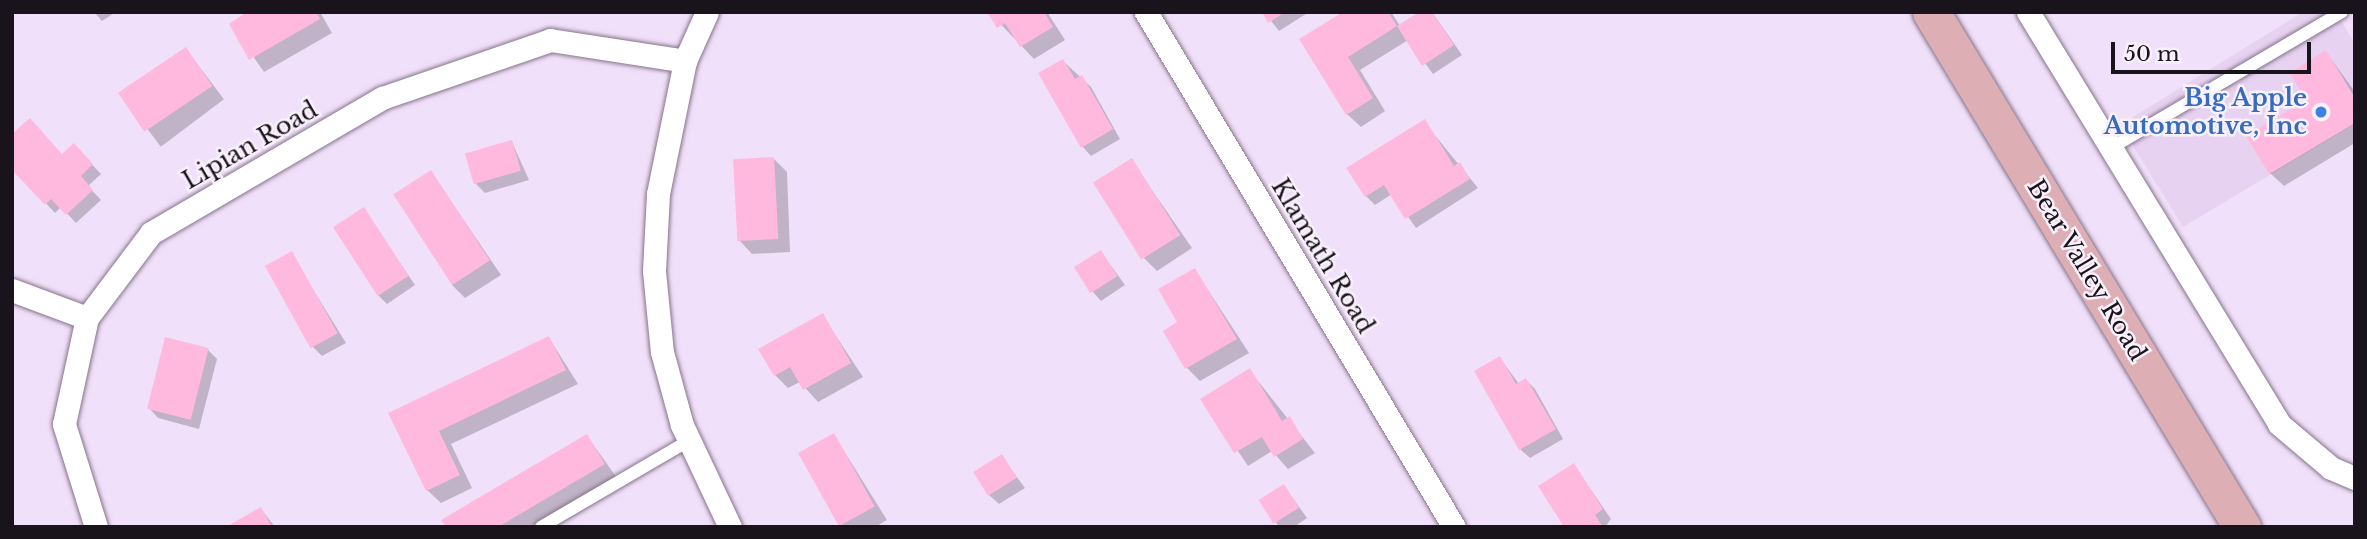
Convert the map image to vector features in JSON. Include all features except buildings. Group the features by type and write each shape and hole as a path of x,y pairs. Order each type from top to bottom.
{"main road":[{"name":"Bear Valley Road","path":"1931,12 2242,527"}],"street":[{"path":"707,12 684,61 658,194 654,271 662,352 688,441 730,527"},
{"name":"Klamath Road","path":"1146,12 1454,527"},
{"path":"2028,12 2279,425 2331,468 2355,478"},
{"name":"Lipian Road","path":"96,527 64,424 87,318 151,233 382,98 550,40 684,61"},
{"path":"12,290 87,318"}],"lane":[{"path":"2111,148 2342,12"},
{"path":"541,527 688,441"}],"shaded area":[{"path":"2303,12 2336,12 2355,44 2355,124 2183,227 2120,125"}],"place":[{"name":"Big Apple Automotive, Inc","path":"2321,112"}]}
